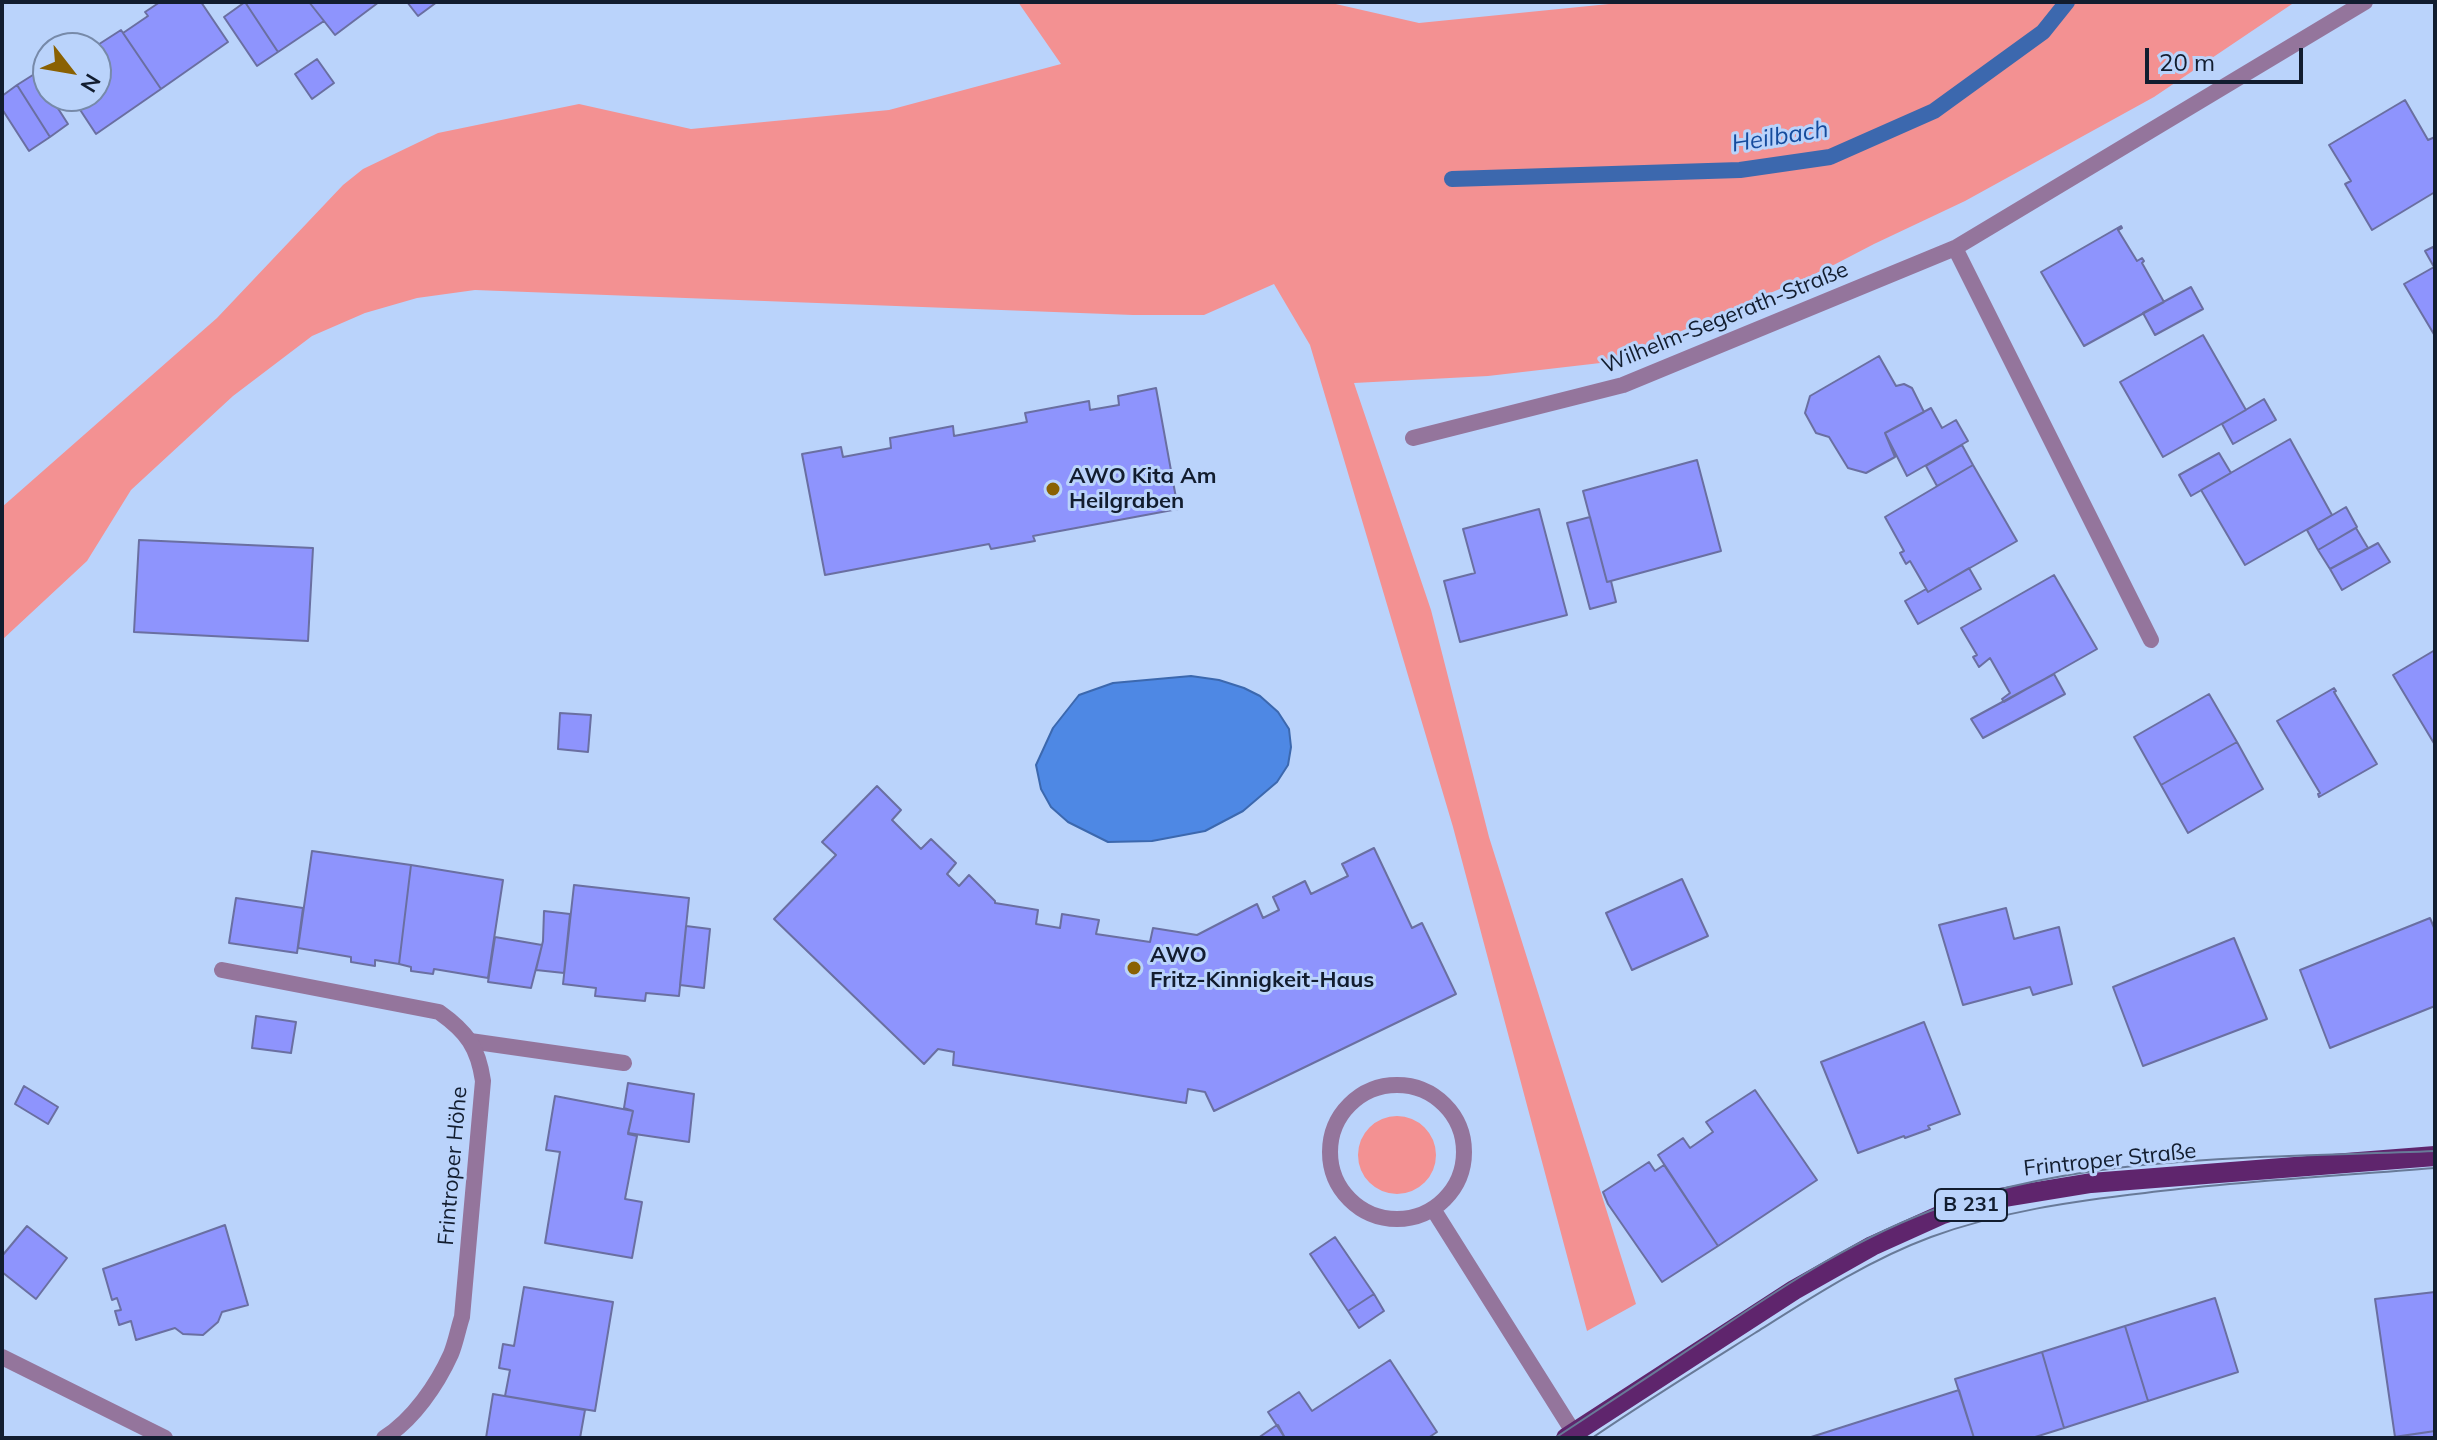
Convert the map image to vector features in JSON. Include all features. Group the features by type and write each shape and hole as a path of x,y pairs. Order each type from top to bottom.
{"main road":[{"name":"Frintroper Straße","path":"1570,1436 1794,1290 1872,1246 1943,1214 1987,1200 2091,1183 2435,1156"}],"street":[{"name":"Wilhelm-Segerath-Straße","path":"1413,438 1623,385 1955,248 2365,2"},
{"path":"1955,248 2151,640"},
{"name":"Frintroper Höhe","path":"222,970 439,1012 458,1026 479,1059 483,1081 462,1317 451,1353 435,1383 415,1411 384,1438"},
{"path":"470,1041 624,1063"},
{"path":"1405,1085 1439,1100 1453,1116 1461,1132 1464,1150 1461,1172 1444,1201 1433,1209 1412,1218 1391,1219 1374,1215 1357,1206 1340,1187 1331,1165 1333,1132 1340,1117 1360,1096 1388,1086 1405,1085"},
{"path":"1433,1209 1570,1436"},
{"path":"2,1357 165,1438"}],"shaded area":[{"path":"1018,2 1327,2 1419,23 1629,2 2295,2 2154,97 1965,201 1824,270 1609,362 1488,376 1354,383 1431,610 1489,837 1636,1304 1587,1331 1453,827 1310,345 1274,284 1204,315 1133,315 475,290 417,298 365,313 312,336 233,396 131,490 87,561 2,640 2,507 217,318 343,185 363,169 438,133 579,104 691,129 889,110 1061,64"},
{"path":"1389,1116 1405,1116 1419,1122 1430,1133 1436,1155 1430,1177 1419,1188 1405,1194 1389,1194 1375,1188 1364,1177 1358,1163 1358,1147 1364,1133 1375,1122"}],"water":[{"path":"1191,676 1244,688 1260,696 1278,712 1289,729 1291,747 1288,765 1277,782 1243,811 1205,831 1152,841 1108,842 1068,822 1051,807 1041,789 1036,765 1053,728 1079,695 1113,683"}],"building":[{"path":"160,2 201,2 228,42 161,89 123,33 148,16 145,12"},
{"path":"245,2 278,52 257,66 224,17"},
{"path":"245,2 309,2 324,21 278,52"},
{"path":"309,2 379,2 335,35"},
{"path":"407,2 437,2 418,16"},
{"path":"121,30 161,89 96,134 82,112 112,112 112,36"},
{"path":"317,59 334,83 312,99 295,74"},
{"path":"32,76 32,109 17,85"},
{"path":"17,85 50,137 29,151 2,109 2,96"},
{"path":"2405,100 2428,140 2435,137 2435,192 2372,230 2345,184 2351,181 2329,145"},
{"path":"34,112 60,112 68,124 50,137"},
{"path":"2121,226 2118,230 2137,261 2142,258 2144,261 2142,263 2164,302 2084,346 2041,272"},
{"path":"2433,247 2435,251 2435,336 2404,284 2434,267 2425,251"},
{"path":"2191,287 2203,309 2155,335 2143,313"},
{"path":"2203,335 2246,410 2163,457 2120,382"},
{"path":"1879,356 1896,386 1904,384 1912,388 1924,412 1885,433 1895,457 1866,473 1848,468 1829,437 1816,433 1805,413 1810,396"},
{"path":"1156,388 1178,509 1033,536 1035,541 991,549 989,544 825,575 802,454 841,447 843,457 891,448 890,438 953,426 954,436 1027,422 1025,413 1089,401 1090,410 1119,405 1118,396"},
{"path":"2264,399 2276,420 2233,444 2222,424"},
{"path":"1931,408 1942,428 1956,420 1968,441 1907,476 1885,433"},
{"path":"2290,439 2332,515 2245,565 2201,490"},
{"path":"1962,445 1973,465 1937,486 1926,466"},
{"path":"2219,453 2231,473 2191,496 2179,475"},
{"path":"1697,460 1721,551 1607,582 1583,491"},
{"path":"1973,465 2017,541 1928,592 1910,561 1906,564 1900,553 1904,551 1885,517"},
{"path":"2346,507 2357,527 2318,550 2307,530"},
{"path":"1539,509 1567,615 1460,642 1444,581 1475,573 1463,529"},
{"path":"1590,517 1607,582 1611,581 1616,602 1590,609 1567,523"},
{"path":"2356,528 2368,548 2330,569 2318,550"},
{"path":"139,540 313,548 308,641 134,632"},
{"path":"2378,543 2390,562 2342,590 2330,569"},
{"path":"1969,568 1981,589 1918,624 1905,601 1926,589 1928,592"},
{"path":"2054,575 2097,649 2004,702 2002,699 2010,693 1990,658 1979,667 1973,657 1977,655 1961,628"},
{"path":"2435,650 2435,745 2393,675"},
{"path":"2054,674 2065,694 1983,738 1971,719"},
{"path":"2334,688 2377,764 2319,797 2320,793 2277,721"},
{"path":"2209,694 2237,742 2161,785 2134,737"},
{"path":"560,713 591,715 588,752 558,749"},
{"path":"2237,742 2263,789 2188,833 2161,785"},
{"name":"AWO Fritz-Kinnigkeit-Haus","path":"877,786 901,810 892,820 921,849 931,839 956,863 947,874 959,886 969,875 995,903 1038,910 1036,924 1060,928 1062,914 1099,920 1096,934 1150,942 1153,928 1197,935 1257,904 1263,918 1279,910 1273,897 1305,881 1311,894 1348,876 1342,864 1374,848 1412,928 1422,923 1456,994 1214,1111 1205,1092 1188,1089 1186,1103 953,1065 954,1052 938,1049 924,1064 774,919 836,855 822,842"},
{"path":"312,851 411,865 399,964 375,960 375,966 351,962 351,957 298,948"},
{"path":"411,865 503,880 488,978 434,969 433,974 411,971 411,967 399,964"},
{"path":"1682,879 1708,936 1632,970 1606,913"},
{"path":"574,885 689,898 679,996 646,993 645,1001 595,996 596,988 563,984"},
{"path":"236,898 303,908 297,953 229,943"},
{"path":"2006,908 2014,939 2059,927 2072,984 2033,995 2030,987 1963,1005 1939,925"},
{"path":"544,911 570,914 564,973 536,970 543,941"},
{"path":"2430,918 2435,930 2435,1006 2330,1048 2300,970"},
{"path":"686,926 710,929 704,988 680,985"},
{"path":"495,937 542,945 531,988 488,982"},
{"path":"2234,938 2267,1019 2143,1066 2113,987"},
{"path":"256,1016 296,1022 291,1053 252,1048"},
{"path":"1924,1022 1960,1114 1928,1126 1930,1129 1858,1153 1821,1062"},
{"path":"628,1083 694,1094 689,1142 628,1133 633,1111 624,1108"},
{"path":"24,1086 58,1107 48,1124 15,1104"},
{"path":"1755,1090 1817,1180 1718,1246 1658,1155 1683,1138 1690,1148 1713,1132 1706,1122"},
{"path":"555,1096 633,1111 628,1134 637,1136 625,1199 642,1202 632,1258 545,1243 560,1152 546,1150"},
{"path":"1649,1162 1655,1171 1664,1165 1718,1246 1662,1282 1603,1192"},
{"path":"225,1225 248,1305 222,1312 218,1322 203,1335 183,1334 175,1328 136,1340 131,1321 119,1325 115,1311 121,1310 117,1298 112,1300 103,1269"},
{"path":"27,1226 67,1258 36,1299 2,1272 2,1256"},
{"path":"1335,1237 1374,1294 1348,1311 1310,1254"},
{"path":"524,1287 613,1302 595,1411 505,1396 510,1370 499,1368 503,1344 514,1346"},
{"path":"2435,1292 2435,1431 2395,1437 2375,1299"},
{"path":"1374,1294 1384,1311 1359,1328 1348,1311"},
{"path":"2215,1298 2238,1372 2148,1401 2125,1326"},
{"path":"2125,1326 2148,1401 2064,1428 2042,1352"},
{"path":"2042,1352 2064,1428 2032,1438 1974,1438 1955,1379"},
{"path":"1390,1360 1437,1432 1428,1438 1285,1438 1268,1412 1299,1392 1312,1411"},
{"path":"1959,1390 1974,1438 1808,1438"},
{"path":"493,1394 585,1410 580,1438 486,1438"},
{"path":"1277,1425 1285,1438 1258,1438"},
{"path":"2435,1431 2435,1438 2387,1438"}],"waterway":[{"name":"Heilbach","path":"1452,179 1740,170 1830,157 1934,111 2043,32 2067,2"}],"tram line":[{"path":"1555,1438 1824,1262 1883,1231 1944,1206 2002,1189 2124,1167 2186,1161 2435,1151"},
{"path":"1592,1438 1841,1280 1908,1246 1957,1228 2036,1209 2118,1196 2435,1168"}],"place":[{"name":"AWO Kita Am Heilgraben","path":"1053,489"},
{"name":"AWO Fritz-Kinnigkeit-Haus","path":"1134,968"}]}
